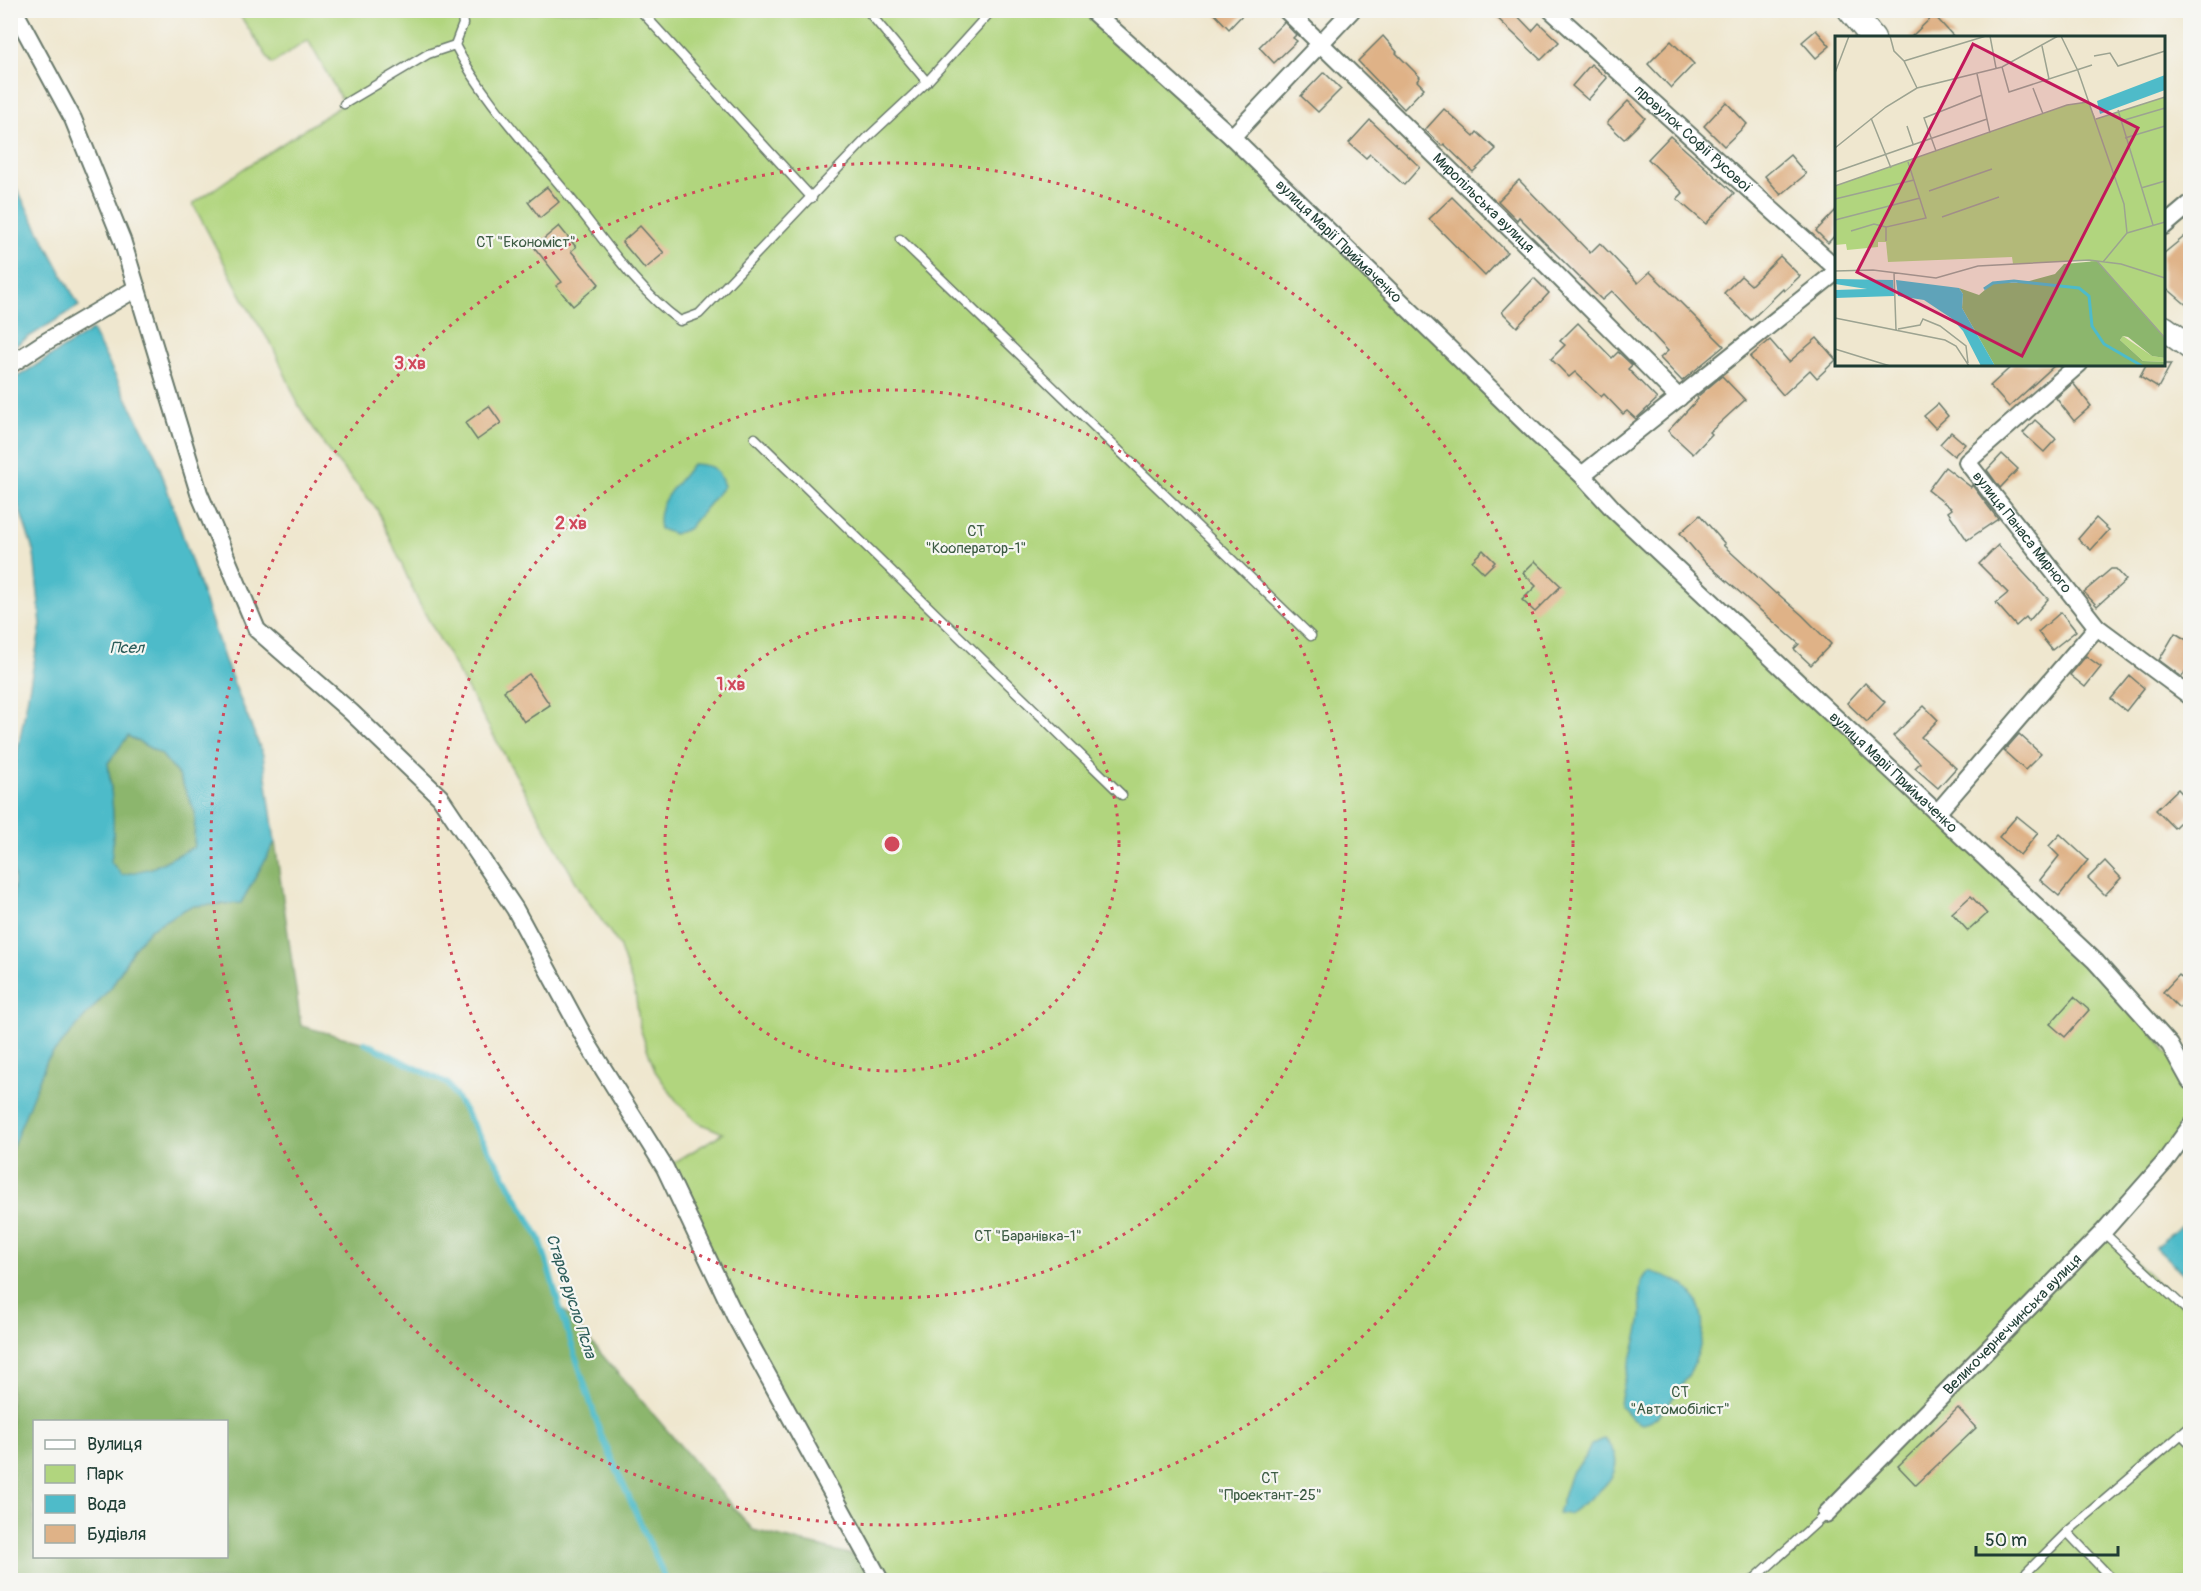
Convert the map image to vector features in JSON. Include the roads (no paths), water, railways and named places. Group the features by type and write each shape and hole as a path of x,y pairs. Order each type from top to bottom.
{"main road":[{"path":"1850,10 1871,36"},
{"path":"2165,329 2190,347"}],"street":[{"path":"14,10 73,119 122,240 199,493 257,630 351,712 440,797 515,909 589,1046 665,1168 735,1316 880,1581"},
{"name":"вулиця Марії Приймаченко","path":"1091,10 1232,136 1538,435 1582,475 1614,510 2095,961 2170,1045 2190,1082"},
{"name":"Миропільська вулиця","path":"1286,10 1679,398"},
{"path":"1232,136 1352,10"},
{"name":"провулок Софії Русової","path":"1551,10 1835,269"},
{"path":"2165,224 2190,204"},
{"path":"1582,475 1835,271"},
{"path":"10,365 137,288"},
{"name":"вулиця Панаса Мирного","path":"2077,366 1967,462 2097,627 2190,696"},
{"path":"1937,813 2097,627"},
{"name":"Великочернеччинська вулиця","path":"1826,1514 2103,1232 2164,1162 2190,1127"}],"lane":[{"path":"461,10 463,24 455,45 464,63 632,276 667,312 680,321 699,314 868,137 927,82 992,10"},
{"path":"640,10 812,198"},
{"path":"867,10 927,82"},
{"path":"344,104 428,54 455,45"},
{"path":"900,239 1311,636"},
{"path":"755,438 1122,795"},
{"path":"2103,1232 2190,1312"},
{"path":"2019,1581 2067,1532 2190,1427"},
{"path":"2181,1434 2190,1443"},
{"path":"1753,1581 1826,1514"},
{"path":"2067,1532 2113,1581"}],"water":[{"path":"11,178 79,306 10,348"},
{"name":"Псел","path":"92,330 156,456 226,664 263,755 275,842 241,903 191,906 150,929 134,948 112,986 47,1060 11,1151 10,913 13,906 14,876 10,855 11,787 41,625 34,553 11,483 11,381","holes":["128,736 161,754 179,776 195,812 194,847 152,868 122,875 111,862 113,825 108,763"]},
{"path":"692,464 713,468 717,471 724,486 688,529 674,534 660,529 660,510 668,494"},
{"path":"2190,1219 2190,1280 2155,1247"},
{"path":"1649,1271 1678,1282 1689,1290 1700,1308 1702,1336 1699,1351 1679,1391 1658,1416 1642,1424 1633,1420 1620,1406 1639,1327 1640,1288"},
{"path":"1604,1439 1613,1451 1616,1462 1614,1472 1608,1482 1569,1514 1558,1513 1571,1473 1585,1458 1591,1445"}],"waterway":[{"name":"Старое русло Псла","path":"365,1043 448,1084 503,1173 540,1239 601,1435 666,1580"}],"park label":[{"name":"СТ \"Економіст\"","path":"526,242"},
{"name":"СТ \"Кооператор-1\"","path":"976,540"},
{"name":"СТ \"Баранівка-1\"","path":"1028,1236"},
{"name":"СТ \"Автомобіліст\"","path":"1680,1400"},
{"name":"СТ \"Проектант-25\"","path":"1270,1486"}]}
